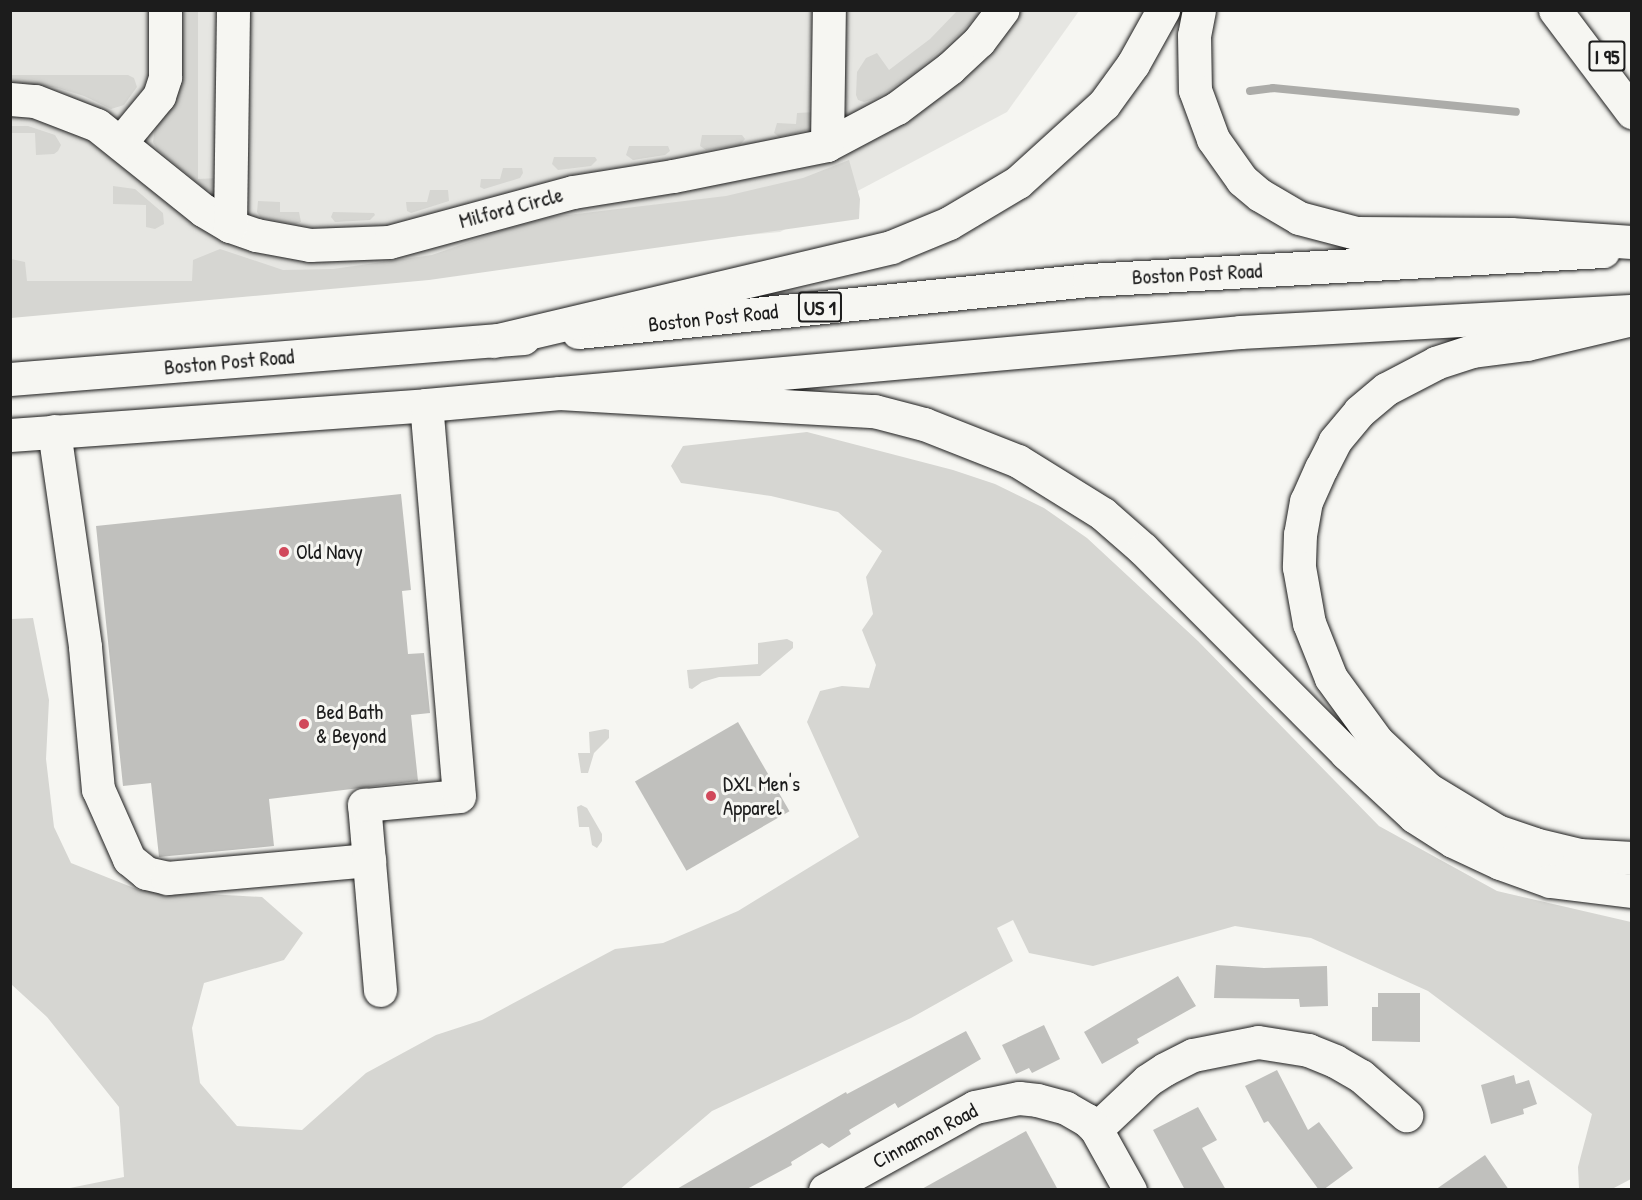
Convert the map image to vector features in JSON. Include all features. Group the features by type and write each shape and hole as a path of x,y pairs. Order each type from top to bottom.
{"main road":[{"path":"120,143 159,96 165,77 165,10"},
{"path":"230,226 233,10"},
{"path":"827,145 830,10"},
{"name":"Milford Circle","path":"10,99 35,101 97,125 203,210 230,226 256,235 310,245 389,242 573,192 673,176 827,145 906,101 979,41 1002,10"},
{"path":"494,340 891,247 949,223 1018,182 1104,104 1133,64 1163,10"},
{"path":"1199,10 1194,35 1195,90 1213,139 1242,180 1260,195 1299,218 1356,233 1511,234 1632,242"},
{"path":"1555,10 1632,112"},
{"name":"I 95","path":"1582,10 1632,102"},
{"name":"Boston Post Road","path":"10,380 494,340 1089,280 1632,250"},
{"path":"10,435 426,405 1230,333 1632,311"},
{"path":"1632,319 1527,344 1472,351 1436,363 1386,389 1359,412 1335,441 1321,468 1306,501 1300,534 1299,567 1309,623 1331,678 1377,741 1428,789 1497,831 1534,844 1579,855 1632,858"},
{"path":"559,393 874,411 934,427 1018,461 1103,514 1135,542 1346,753 1414,816 1453,841 1500,863 1540,878 1632,891"},
{"path":"380,990 364,805 459,796 426,405"},
{"path":"54,431 85,647 98,789 129,860 146,873 167,878 369,860"},
{"path":"1096,1129 1148,1080 1165,1069 1193,1055 1258,1042 1308,1050 1335,1061 1361,1076 1406,1115"},
{"name":"Cinnamon Road","path":"825,1190 955,1116 990,1102 1019,1098 1046,1102 1073,1111 1096,1129 1130,1190"}],"shaded area":[{"path":"11,11 1079,11 1007,112 780,232 11,304"},
{"path":"184,11 198,11 198,179 219,178 215,193 206,190 157,149 153,142 155,128 172,105 181,81"},
{"path":"957,11 981,11 958,35 914,73 877,98 864,102 858,100 856,95 857,72 866,58 877,53 889,70 930,39"},
{"path":"11,75 128,75 134,78 137,87 124,105 111,109 84,96 58,88 11,81"},
{"path":"816,112 814,128 779,137 774,133 777,123 796,124 797,113"},
{"path":"11,126 28,126 55,135 61,145 54,154 36,155 35,133 11,133"},
{"path":"702,135 742,135 745,139 740,145 706,150 700,146"},
{"path":"629,146 668,146 670,151 665,155 633,160 626,155"},
{"path":"554,157 595,157 597,160 591,166 558,170 552,164"},
{"path":"849,160 860,199 859,219 429,280 11,318 11,259 25,262 27,281 192,281 193,260 220,249 283,270 333,269 432,255 503,230 551,217 726,196 803,178"},
{"path":"503,168 522,168 523,173 520,178 484,189 480,187 481,179 500,179"},
{"path":"113,186 135,189 163,213 164,224 155,229 146,227 146,205 113,204"},
{"path":"430,190 448,190 449,201 411,213 407,211 406,202 427,202"},
{"path":"258,201 280,202 280,212 299,212 301,222 295,224 261,218 257,212"},
{"path":"333,212 374,213 375,215 370,220 335,222 331,217"},
{"path":"807,432 953,470 995,484 1044,508 1087,538 1198,641 1379,826 1497,891 1631,922 1631,1179 1612,1189 1579,1189 1578,1167 1592,1114 1428,991 1311,938 1235,926 1093,966 1029,953 1013,920 997,928 1013,961 911,1018 712,1111 619,1190 65,1189 124,1177 119,1107 47,1017 11,984 11,619 33,618 49,700 46,759 54,827 71,863 139,890 262,897 303,933 284,960 204,983 192,1028 200,1083 237,1126 302,1130 366,1073 436,1035 482,1020 615,949 663,943 738,911 859,837 807,722 820,691 842,686 869,688 876,665 862,630 873,614 866,577 882,551 838,512 771,496 681,483 671,466 683,446"},
{"path":"787,639 793,642 793,648 760,676 719,677 702,682 692,689 689,688 687,670 758,664 758,643"},
{"path":"609,730 609,738 594,753 588,773 581,773 578,753 590,753 589,732"},
{"path":"581,805 587,808 602,834 602,841 597,848 592,845 589,827 579,827 577,807"}],"building":[{"path":"401,494 411,590 402,591 408,654 424,653 430,713 411,715 418,781 269,799 274,846 159,857 151,783 123,786 96,526"},
{"name":"DXL Men's Apparel","path":"738,722 790,811 686,871 635,782"},
{"path":"1216,965 1264,968 1327,966 1328,1006 1300,1007 1299,999 1214,998"},
{"path":"1178,976 1196,1006 1137,1039 1139,1043 1102,1064 1084,1032"},
{"path":"1378,993 1420,993 1420,1042 1372,1041 1372,1007 1378,1007"},
{"path":"1044,1025 1060,1059 1032,1073 1029,1068 1016,1074 1002,1045"},
{"path":"966,1031 981,1059 898,1108 895,1103 849,1130 851,1134 829,1148 822,1143 791,1162 792,1165 745,1190 675,1190 846,1092 847,1094"},
{"path":"1277,1070 1308,1130 1319,1122 1353,1168 1323,1190 1319,1190 1268,1121 1264,1123 1245,1086"},
{"path":"1514,1075 1516,1084 1529,1080 1537,1104 1523,1109 1524,1114 1491,1124 1481,1085"},
{"path":"1198,1107 1217,1140 1202,1148 1226,1190 1185,1190 1153,1130"},
{"path":"1026,1131 1058,1190 920,1190"},
{"path":"1485,1155 1509,1190 1435,1190"}],"waterway":[{"path":"1250,91 1273,88 1516,112"}],"place":[{"name":"Old Navy","path":"284,552"},
{"name":"Bed Bath & Beyond","path":"304,724"},
{"name":"DXL Men's Apparel","path":"711,796"}]}
